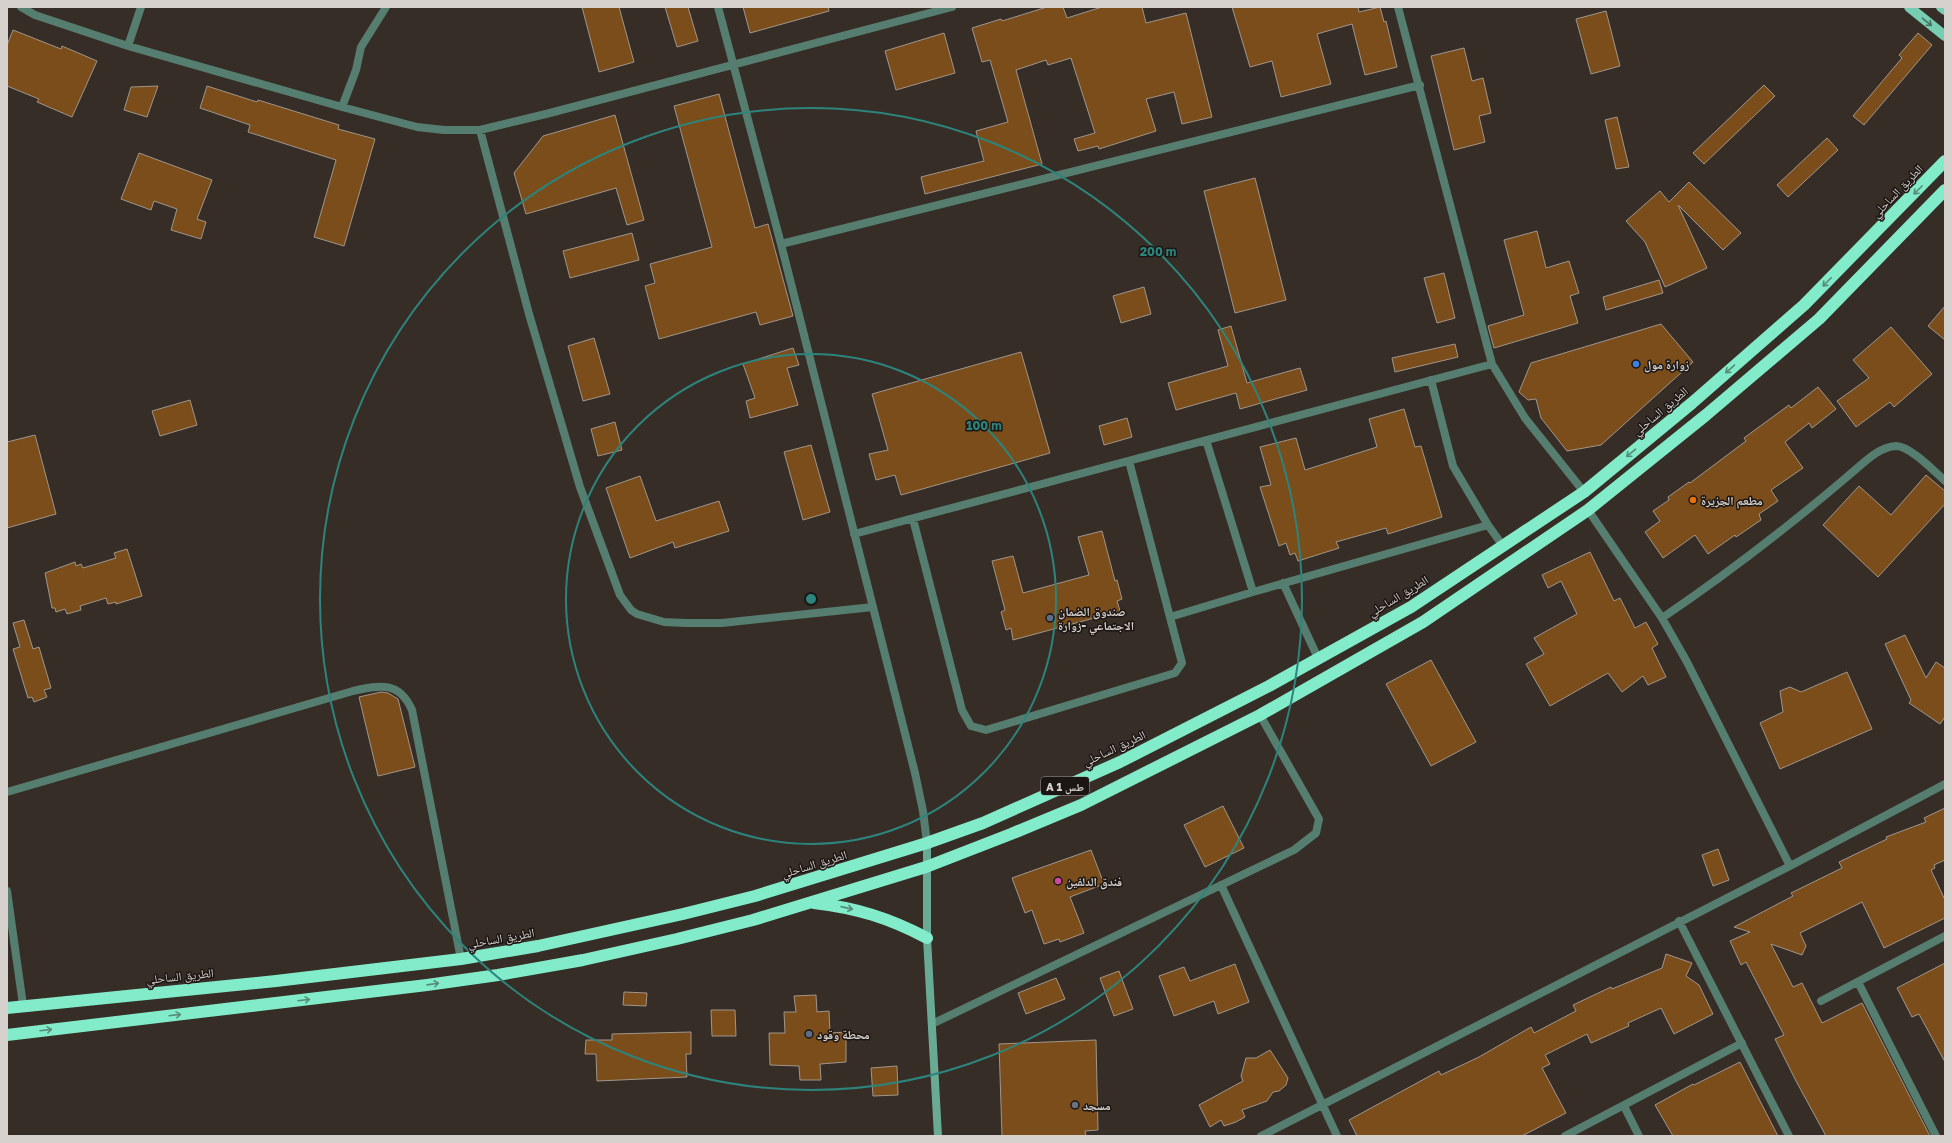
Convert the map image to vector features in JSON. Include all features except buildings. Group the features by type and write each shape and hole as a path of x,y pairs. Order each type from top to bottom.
{"highway":[{"name":"الطريق الساحلي","path":"7,1008 276,981 461,959 538,946 683,914 755,896 927,843 983,822 1120,762 1250,696 1411,607 1584,492 1692,403 1804,305 1945,161"},
{"name":"A 1 طس","path":"7,1035 498,975 582,960 753,920 926,867 1081,805 1260,716 1423,622 1588,510 1706,415 1819,319 1887,252 1945,190"},
{"path":"809,902 840,906 870,913 899,924 927,938"}],"main road":[{"path":"1909,7 1945,36"},
{"path":"1941,7 1945,10"}],"street":[{"path":"21,7 35,15 128,46 417,127 444,130 480,130 735,65 952,7"},
{"path":"128,46 141,7"},
{"path":"342,107 356,70 361,47 386,7"},
{"path":"718,7 735,65 854,534 874,607 923,811 927,843 927,938 938,1136"},
{"path":"1398,7 1420,85 1492,364 1525,418 1584,492"},
{"path":"781,244 1420,85"},
{"path":"480,130 529,314 580,487 620,595 631,610 648,619 664,622 722,623 874,607"},
{"path":"854,534 1492,364"},
{"path":"1432,380 1453,466 1488,525 1503,546"},
{"path":"1206,440 1253,592"},
{"path":"1662,618 1727,574 1789,526 1878,451 1896,446 1909,450 1945,481"},
{"path":"913,519 962,710 971,726 986,730 1175,673 1182,663 1129,461"},
{"path":"1588,510 1662,618 1690,668 1790,866"},
{"path":"1170,617 1283,583 1488,525"},
{"path":"1283,583 1318,658"},
{"path":"7,792 353,691 368,688 389,687 406,697 412,710 461,959"},
{"path":"932,1024 1294,850 1316,833 1318,819 1260,716"},
{"path":"1261,1136 1679,921 1790,866 1945,784"},
{"path":"1220,885 1337,1136"},
{"path":"7,891 23,1006"},
{"path":"1679,921 1789,1136"},
{"path":"1821,1001 1945,936"},
{"path":"1858,982 1936,1136"},
{"path":"1564,1136 1742,1043"},
{"path":"1624,1106 1639,1136"}],"place":[{"name":"زوارة مول","path":"1636,364"},
{"name":"مطعم الجزيرة","path":"1693,500"},
{"name":"صندوق الضمان الاجتماعي -زوارة","path":"1050,618"},
{"name":"فندق الدلفين","path":"1058,881"},
{"name":"محطة وقود","path":"809,1034"},
{"name":"مسجد","path":"1075,1105"}]}
